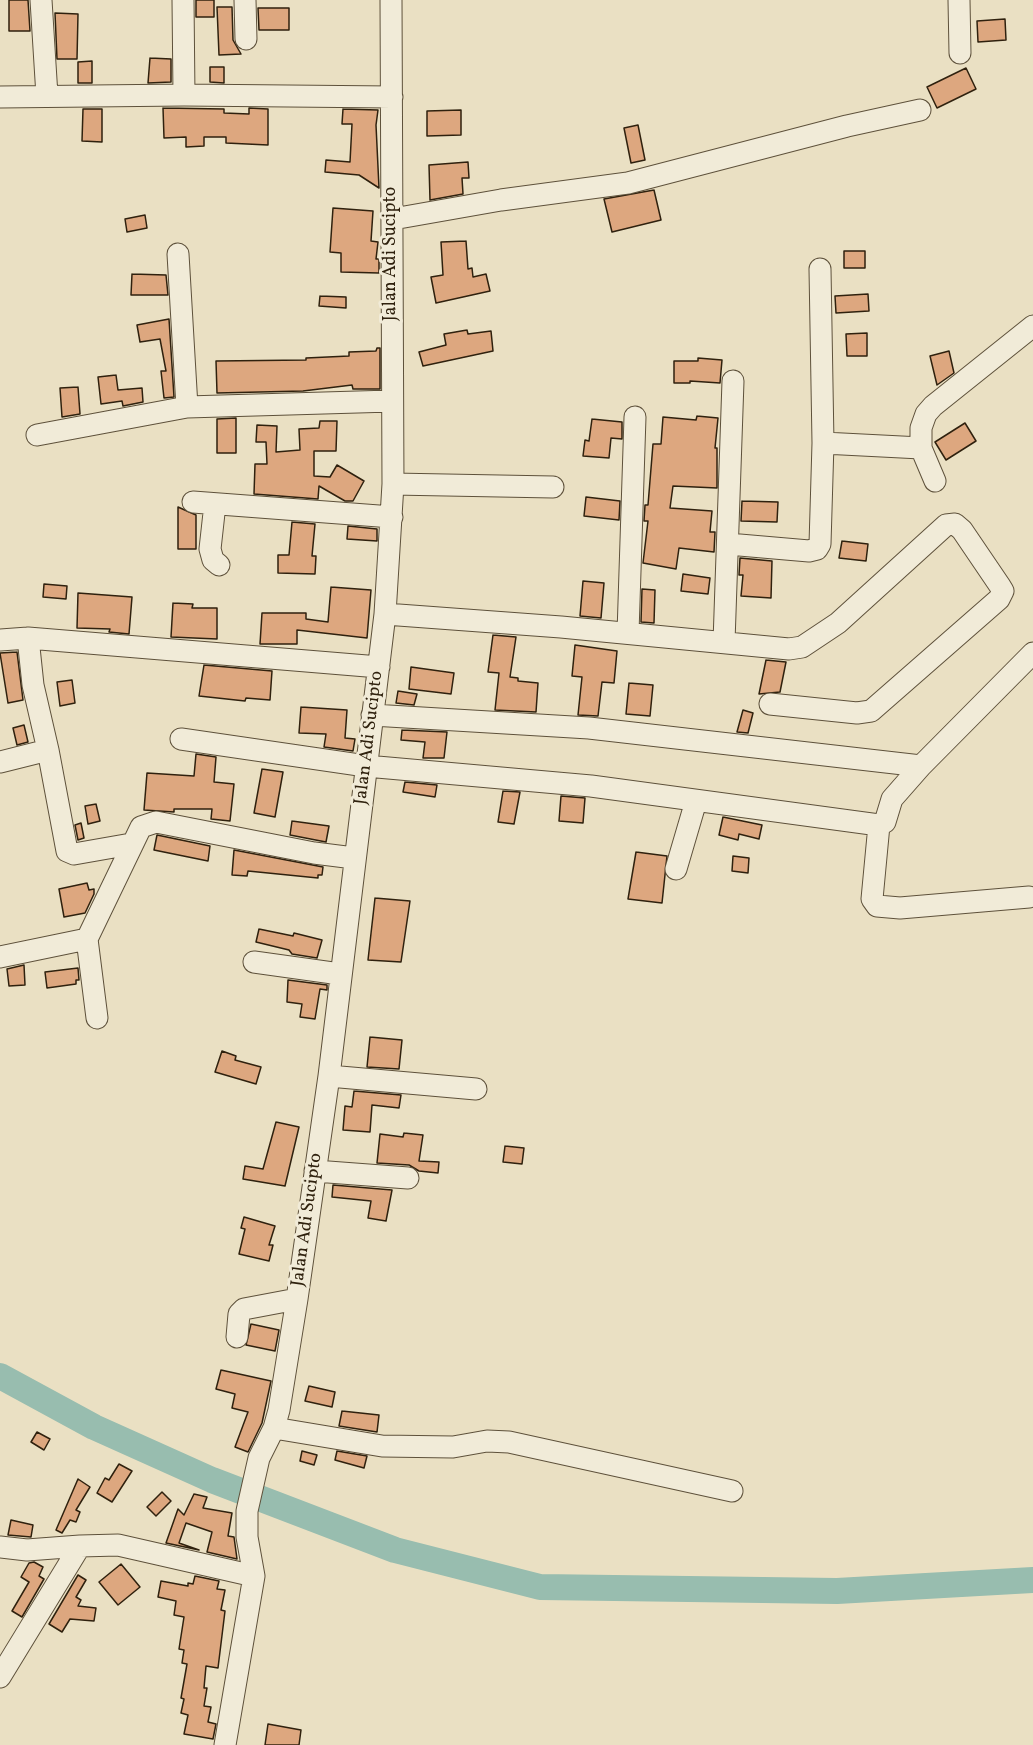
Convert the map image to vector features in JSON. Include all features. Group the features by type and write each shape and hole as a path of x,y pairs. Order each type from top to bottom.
{"street":[{"path":"41,0 46,96"},
{"path":"183,0 184,95"},
{"path":"245,0 246,39"},
{"name":"Jalan Adi Sucipto","path":"225,1745 254,1576 247,1537 247,1511 256,1467 274,1428 297,1299 329,1076 385,614 393,484 391,0"},
{"path":"959,0 960,53"},
{"path":"0,97 184,95 392,98"},
{"path":"393,219 501,200 628,183 847,126 920,110"},
{"path":"178,254 187,407"},
{"path":"728,544 809,551 818,549 820,544 823,443 820,269"},
{"path":"935,481 921,448 922,421 933,406 1033,326"},
{"path":"724,642 733,381"},
{"path":"37,435 187,407 392,401"},
{"path":"628,633 634,417"},
{"path":"823,443 921,448"},
{"path":"393,484 553,487"},
{"path":"193,502 392,518"},
{"path":"215,504 210,549 213,560 219,565"},
{"path":"385,614 628,633 789,649 802,647 838,623 946,525 955,524 962,530 1003,591 999,599 872,711 857,713 770,704"},
{"path":"0,640 28,638 378,667"},
{"path":"28,638 33,685 67,851 74,854 131,844"},
{"path":"181,739 366,766 591,786 879,825 885,822 892,799 921,766 1033,653"},
{"path":"372,715 590,728 921,766"},
{"path":"0,762 48,750"},
{"path":"675,869 696,801"},
{"path":"97,1018 87,939 141,826 156,822 314,854 354,858"},
{"path":"879,825 872,899 878,906 900,908 1029,897"},
{"path":"0,957 87,939"},
{"path":"254,962 340,974"},
{"path":"329,1076 476,1089"},
{"path":"315,1171 408,1178"},
{"path":"237,1337 239,1314 244,1309 297,1299"},
{"path":"274,1428 382,1446 453,1447 487,1441 509,1442 732,1491"},
{"path":"0,1547 27,1550 96,1544 136,1548 254,1576"},
{"path":"0,1677 80,1546"}],"building":[{"path":"9,0 28,0 30,31 9,31"},
{"path":"196,0 214,0 214,17 196,17"},
{"path":"217,7 232,7 233,40 241,54 219,55"},
{"path":"258,8 289,8 289,30 259,30"},
{"path":"55,13 78,14 77,59 57,59"},
{"path":"1005,19 1006,40 978,42 977,21"},
{"path":"150,58 171,59 171,82 148,83"},
{"path":"92,61 92,83 78,83 78,62"},
{"path":"210,67 224,67 224,83 210,82"},
{"path":"966,68 976,89 937,108 927,87"},
{"path":"163,108 224,109 224,113 249,114 249,108 268,109 268,145 226,143 226,137 204,137 204,146 186,147 186,137 164,138"},
{"path":"83,109 102,109 102,142 82,141"},
{"path":"343,109 378,110 376,125 379,188 359,175 325,172 326,160 350,162 352,124 342,124"},
{"path":"461,110 461,135 427,136 427,111"},
{"path":"638,125 645,160 631,163 624,128"},
{"path":"468,162 469,178 462,178 463,194 430,200 429,165"},
{"path":"654,190 661,220 612,232 604,199"},
{"path":"333,208 373,211 371,241 378,242 376,259 379,259 379,273 341,272 341,253 330,252"},
{"path":"145,215 147,228 127,232 125,219"},
{"path":"466,241 468,269 472,268 473,277 486,274 490,291 436,303 431,277 443,275 441,242"},
{"path":"844,251 865,251 865,268 844,268"},
{"path":"132,274 166,275 168,295 131,295"},
{"path":"868,294 869,311 836,313 835,296"},
{"path":"320,296 346,297 346,308 319,306"},
{"path":"169,319 174,397 164,398 161,371 166,371 160,339 140,342 137,325"},
{"path":"467,330 468,334 491,331 493,351 423,366 419,352 446,345 444,334"},
{"path":"867,333 867,356 847,356 846,334"},
{"path":"380,348 380,389 353,389 352,385 303,391 217,393 216,361 306,360 306,358 349,356 349,352 376,351"},
{"path":"949,351 954,373 937,385 930,356"},
{"path":"698,358 722,360 720,383 690,381 690,383 674,383 674,361 698,361"},
{"path":"116,375 118,390 142,388 143,402 123,406 122,401 101,404 98,377"},
{"path":"78,387 80,414 62,417 60,388"},
{"path":"697,416 718,418 715,448 717,448 717,488 673,486 670,508 712,511 710,532 715,532 714,552 679,548 676,569 643,563 648,521 644,521 645,505 648,505 653,444 661,444 663,417 696,420"},
{"path":"236,418 236,453 217,453 217,419"},
{"path":"592,419 622,422 622,439 611,438 609,458 583,456 585,440 589,441"},
{"path":"320,421 337,421 336,451 314,451 314,476 330,477 337,465 364,481 353,501 345,501 319,486 318,499 254,494 255,464 267,464 266,442 256,442 257,425 277,426 276,452 300,450 299,429 319,428"},
{"path":"965,423 976,441 946,460 935,442"},
{"path":"586,497 620,501 619,520 584,516"},
{"path":"742,501 778,502 777,522 741,521"},
{"path":"178,507 196,515 196,549 178,549"},
{"path":"292,522 315,524 312,556 316,556 315,574 278,573 278,555 289,555"},
{"path":"348,526 377,529 377,541 347,539"},
{"path":"842,541 868,544 866,561 839,558"},
{"path":"740,558 772,561 771,598 741,596 743,575 739,575"},
{"path":"683,574 710,578 708,594 681,591"},
{"path":"583,581 604,583 601,618 580,616"},
{"path":"44,584 67,586 66,599 43,597"},
{"path":"331,587 371,590 367,638 297,630 297,644 260,644 262,613 306,613 306,619 328,622"},
{"path":"642,589 655,590 654,623 641,622"},
{"path":"78,593 132,597 129,634 109,632 110,629 77,628"},
{"path":"173,603 193,604 192,608 217,608 217,639 171,637"},
{"path":"493,635 516,637 510,677 518,678 518,681 538,683 536,712 495,710 499,673 488,672"},
{"path":"575,645 617,651 614,683 602,682 598,716 578,715 582,677 572,676"},
{"path":"17,652 23,700 8,703 0,653"},
{"path":"766,660 786,662 780,692 759,694"},
{"path":"204,665 272,671 270,700 246,698 245,701 199,696"},
{"path":"411,667 454,673 451,694 409,689"},
{"path":"72,680 75,703 60,706 57,682"},
{"path":"629,683 653,685 650,716 626,714"},
{"path":"398,691 417,694 414,705 396,703"},
{"path":"301,707 347,710 345,738 355,739 353,751 324,747 326,734 299,733"},
{"path":"743,710 753,713 748,733 737,732"},
{"path":"24,725 28,742 17,745 13,728"},
{"path":"402,730 447,732 444,758 423,758 425,742 401,740"},
{"path":"196,754 216,757 214,782 234,784 230,821 211,819 212,809 174,809 174,812 144,810 147,773 194,776"},
{"path":"262,769 283,772 275,817 254,813"},
{"path":"405,782 437,785 435,797 403,792"},
{"path":"503,791 520,792 514,824 498,822"},
{"path":"561,796 585,798 583,823 559,821"},
{"path":"96,804 100,821 88,824 85,806"},
{"path":"723,817 762,825 759,839 739,834 738,840 719,835"},
{"path":"292,821 329,826 326,842 290,835"},
{"path":"81,823 84,838 78,840 75,825"},
{"path":"157,835 210,846 208,861 154,850"},
{"path":"234,850 323,867 322,875 318,875 318,878 248,871 247,876 232,875"},
{"path":"636,852 667,856 662,903 628,899"},
{"path":"733,856 749,858 748,873 732,871"},
{"path":"87,883 89,890 94,889 94,894 85,913 64,917 59,889"},
{"path":"375,898 410,901 401,962 368,960"},
{"path":"259,929 293,936 294,933 322,940 317,958 292,954 289,950 256,942"},
{"path":"24,965 25,985 9,986 7,969"},
{"path":"78,968 79,980 76,980 76,984 47,988 45,972"},
{"path":"288,980 327,985 327,990 320,989 315,1019 300,1017 302,1004 287,1002"},
{"path":"370,1037 402,1040 399,1069 367,1067"},
{"path":"222,1051 236,1056 235,1060 261,1067 256,1084 215,1072"},
{"path":"354,1091 401,1095 399,1108 372,1105 370,1132 343,1130 345,1106 352,1107"},
{"path":"276,1122 299,1127 285,1186 243,1179 245,1166 263,1169"},
{"path":"404,1133 423,1135 419,1161 439,1162 438,1173 419,1171 409,1165 377,1163 380,1134 403,1137"},
{"path":"505,1146 524,1148 522,1164 503,1162"},
{"path":"333,1185 392,1190 386,1221 368,1218 371,1201 332,1197"},
{"path":"244,1217 275,1226 269,1245 273,1245 269,1261 239,1254 245,1229 241,1228"},
{"path":"251,1324 279,1330 275,1351 246,1345"},
{"path":"221,1370 271,1381 262,1423 248,1452 235,1447 248,1412 232,1408 235,1394 216,1389"},
{"path":"309,1386 335,1392 332,1407 305,1401"},
{"path":"342,1411 379,1415 377,1432 339,1426"},
{"path":"37,1432 50,1439 44,1450 31,1442"},
{"path":"302,1451 317,1455 314,1465 300,1461"},
{"path":"337,1451 367,1456 364,1468 335,1460"},
{"path":"119,1464 132,1471 112,1502 97,1493 105,1478 109,1480"},
{"path":"78,1479 90,1487 76,1510 80,1512 76,1522 70,1520 62,1533 56,1530"},
{"path":"162,1492 171,1501 156,1516 147,1507"},
{"path":"194,1494 207,1497 203,1508 232,1513 228,1536 234,1537 237,1559 207,1552 212,1532 186,1523 179,1543 199,1550 166,1543 178,1509 184,1515"},
{"path":"11,1520 33,1525 31,1537 8,1535"},
{"path":"34,1562 43,1567 39,1576 44,1579 22,1617 12,1611 29,1582 21,1577 29,1563"},
{"path":"121,1564 140,1587 118,1605 99,1582"},
{"path":"78,1575 86,1580 76,1597 81,1600 78,1606 96,1608 94,1621 70,1619 62,1632 49,1624"},
{"path":"195,1576 219,1581 217,1589 225,1590 221,1610 225,1611 218,1668 206,1666 204,1688 207,1688 204,1706 211,1707 208,1722 216,1724 213,1739 184,1734 188,1715 181,1713 184,1699 181,1698 187,1664 182,1663 184,1650 179,1649 184,1617 174,1615 176,1601 158,1597 161,1581 188,1586 188,1583 193,1584"},
{"path":"268,1724 301,1730 299,1745 265,1745"}],"waterway":[{"path":"0,1376 94,1427 212,1480 395,1550 540,1587 837,1591 1033,1580"}]}
